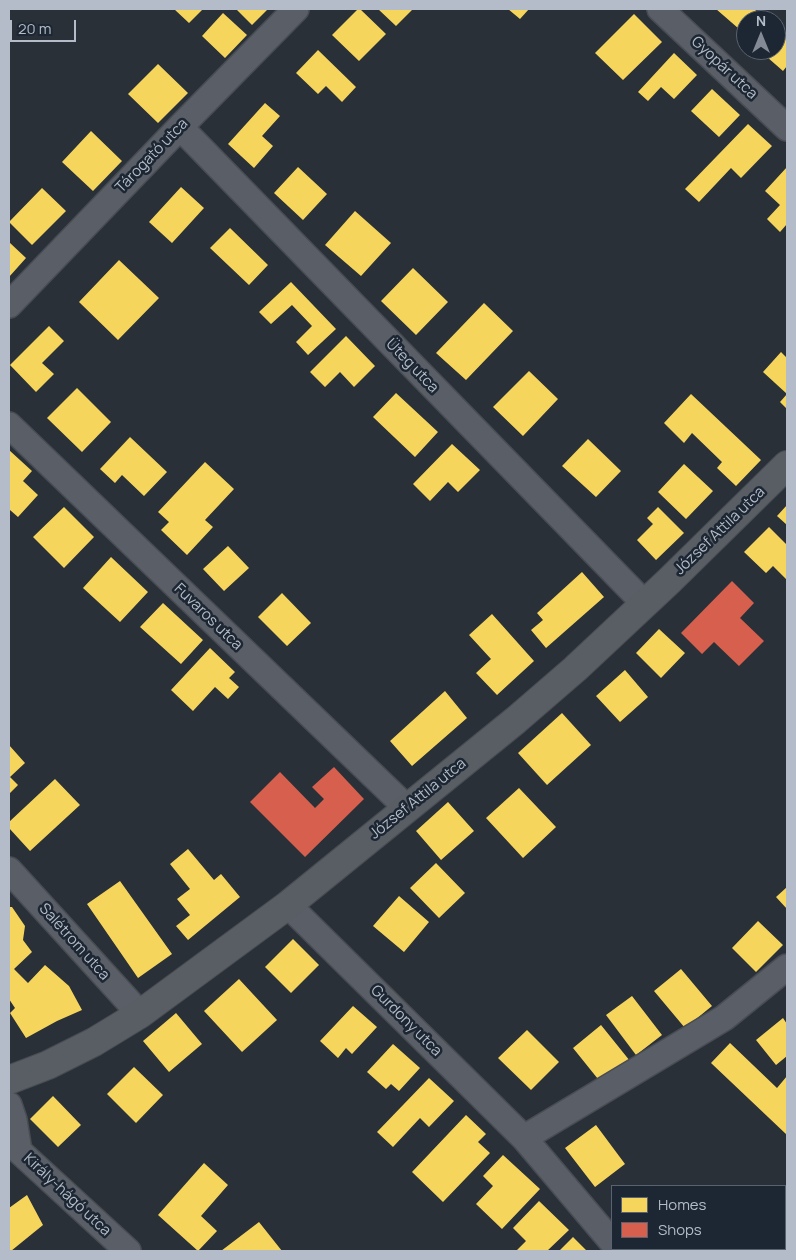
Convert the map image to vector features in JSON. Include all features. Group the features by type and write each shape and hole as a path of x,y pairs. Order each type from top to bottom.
{"street":[{"name":"Tárogató utca","path":"9,305 296,9"},
{"name":"Gyopár utca","path":"660,9 787,128"},
{"name":"Üteg utca","path":"180,127 644,604"},
{"name":"Fuvaros utca","path":"9,425 407,808"},
{"name":"József Attila utca","path":"9,1080 48,1065 94,1042 140,1014 288,904 516,720 575,669 787,466"},
{"name":"Salétrom utca","path":"9,870 140,1014"},
{"name":"Gurdony utca","path":"288,904 524,1138 611,1241"},
{"path":"524,1138 724,1018 787,967"},
{"name":"Király-hágó utca","path":"9,1105 20,1151 128,1251"}],"building: Homes":[{"path":"174,9 203,9 189,23"},
{"path":"236,9 268,9 252,25"},
{"path":"358,9 386,34 359,61 332,35"},
{"path":"378,9 413,9 396,26"},
{"path":"508,9 529,9 520,19"},
{"path":"716,9 755,10 736,10 736,26"},
{"path":"223,13 247,35 225,58 202,36"},
{"path":"634,14 662,42 623,80 595,53"},
{"path":"786,33 787,66 783,71 770,60 786,60"},
{"path":"318,50 356,87 342,102 326,86 318,94 296,73"},
{"path":"674,53 697,75 674,99 661,87 648,101 638,92"},
{"path":"158,64 188,93 158,123 128,94"},
{"path":"712,89 740,115 719,137 691,111"},
{"path":"265,103 280,116 262,136 273,146 254,168 228,144"},
{"path":"748,124 772,146 741,178 731,168 699,202 685,189"},
{"path":"91,131 122,161 93,191 62,162"},
{"path":"298,167 327,194 303,220 274,193"},
{"path":"787,167 787,224 780,232 767,219 780,205 765,191"},
{"path":"181,187 204,208 172,243 149,222"},
{"path":"42,188 66,211 32,245 9,222"},
{"path":"355,211 391,243 361,276 325,245"},
{"path":"230,228 268,265 249,285 210,248"},
{"path":"9,242 26,258 9,277"},
{"path":"119,260 159,298 118,340 79,302"},
{"path":"413,268 448,302 416,335 381,301"},
{"path":"291,282 336,329 308,355 296,342 312,326 292,305 271,324 259,312"},
{"path":"484,303 513,331 466,380 436,353"},
{"path":"49,326 64,341 42,363 54,374 36,392 10,365"},
{"path":"346,336 375,366 354,387 340,372 325,387 310,372"},
{"path":"781,352 787,358 787,394 763,372"},
{"path":"529,371 558,399 523,436 493,407"},
{"path":"77,388 111,422 82,452 47,418"},
{"path":"396,393 438,432 415,457 373,417"},
{"path":"691,394 761,460 736,486 717,468 722,462 692,433 684,443 664,423"},
{"path":"787,394 787,409 780,402"},
{"path":"130,437 167,472 144,496 122,475 115,483 100,469"},
{"path":"588,439 621,471 596,497 562,466"},
{"path":"452,444 480,470 458,492 448,482 430,501 413,484"},
{"path":"9,450 32,471 23,481 38,495 18,517 9,511"},
{"path":"205,462 234,489 205,520 213,527 187,555 161,530 169,522 158,512"},
{"path":"684,464 713,491 686,519 658,492"},
{"path":"787,505 787,525 777,516"},
{"path":"64,507 94,537 64,568 33,537"},
{"path":"658,507 684,533 656,560 637,540 653,524 647,518"},
{"path":"769,527 787,545 787,580 773,566 766,573 744,552"},
{"path":"228,546 249,568 224,591 203,569"},
{"path":"111,557 148,592 120,622 83,588"},
{"path":"582,572 604,597 546,648 531,630 543,620 537,613"},
{"path":"282,593 311,623 287,646 258,617"},
{"path":"163,603 203,640 181,664 140,627"},
{"path":"492,614 534,661 497,695 476,673 491,659 469,635"},
{"path":"659,629 685,653 661,678 636,653"},
{"path":"210,648 235,672 229,678 239,687 228,699 215,687 193,711 171,690"},
{"path":"625,670 648,697 620,722 596,696"},
{"path":"445,691 467,718 412,766 390,741"},
{"path":"562,713 591,745 547,785 518,753"},
{"path":"9,745 25,763 10,777 18,785 9,794"},
{"path":"55,779 80,805 30,851 9,828 9,822"},
{"path":"519,788 556,827 523,858 486,818"},
{"path":"448,802 474,831 441,860 416,831"},
{"path":"188,849 214,880 221,874 240,897 188,940 176,926 190,915 177,899 190,889 170,864"},
{"path":"436,863 465,893 439,918 410,888"},
{"path":"120,881 172,954 138,978 87,904"},
{"path":"787,887 787,909 776,897"},
{"path":"399,896 429,922 404,952 373,926"},
{"path":"9,907 12,907 25,926 23,940 32,952 14,969 28,983 45,965 69,986 82,1010 26,1038 10,1013 15,1008 9,999"},
{"path":"758,921 783,945 756,972 732,948"},
{"path":"293,939 319,965 291,993 265,967"},
{"path":"681,969 712,1006 685,1028 654,991"},
{"path":"239,979 277,1020 242,1052 204,1011"},
{"path":"632,996 662,1035 636,1055 606,1015"},
{"path":"353,1006 377,1027 352,1054 346,1048 338,1058 320,1041"},
{"path":"176,1013 202,1044 169,1072 143,1041"},
{"path":"783,1018 787,1024 787,1056 776,1065 756,1040"},
{"path":"601,1025 630,1061 602,1084 573,1048"},
{"path":"527,1030 559,1062 531,1090 498,1058"},
{"path":"730,1043 777,1088 787,1076 787,1135 711,1063"},
{"path":"393,1044 420,1068 399,1091 391,1084 386,1089 367,1072"},
{"path":"134,1067 163,1095 136,1123 107,1094"},
{"path":"429,1078 454,1101 429,1127 420,1118 393,1147 377,1132"},
{"path":"53,1096 81,1125 58,1147 30,1119"},
{"path":"466,1115 486,1134 478,1142 490,1153 443,1202 412,1172"},
{"path":"596,1125 625,1164 595,1187 565,1148"},
{"path":"503,1155 540,1189 502,1229 476,1204 493,1186 483,1176"},
{"path":"204,1163 228,1185 201,1216 217,1231 198,1251 158,1215"},
{"path":"27,1195 43,1225 9,1251 9,1208"},
{"path":"539,1201 569,1230 547,1251 516,1251 526,1241 513,1228"},
{"path":"259,1222 282,1251 221,1251"},
{"path":"573,1237 587,1251 559,1251"},
{"path":"728,1250 766,1250 765,1251"}],"building: Shops":[{"path":"732,581 754,603 740,618 764,641 739,666 714,642 702,654 681,633"},
{"path":"334,767 364,799 305,857 250,802 280,772 315,808 324,799 312,787"}]}
